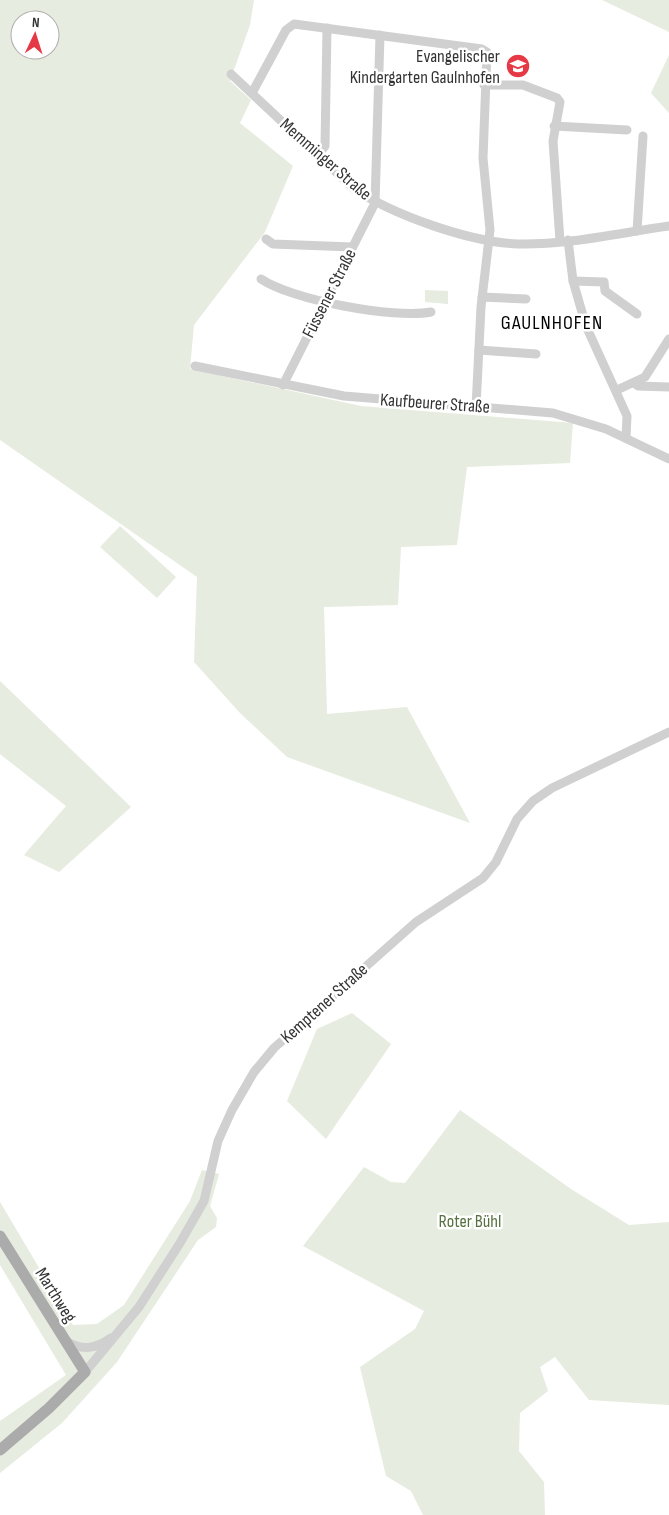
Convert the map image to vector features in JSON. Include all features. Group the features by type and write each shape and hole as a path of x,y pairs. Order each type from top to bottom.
{"main road":[{"name":"Marthweg","path":"0,1236 85,1372"},
{"path":"0,1450 49,1408 85,1372"}],"street":[{"path":"252,93 290,25 380,35 482,49 487,52 484,85 483,158 488,195 489,239 482,297 476,407"},
{"path":"318,155 324,146 327,28"},
{"path":"375,202 380,35"},
{"name":"Memminger Straße","path":"231,74 353,188 375,202 432,225 515,244 564,241 669,226"},
{"path":"484,85 523,85 557,98 560,102 554,126 564,241 586,326 617,390 627,416 626,437"},
{"path":"554,126 626,130"},
{"path":"637,231 643,136"},
{"name":"Füssener Straße","path":"283,384 375,202"},
{"path":"266,239 273,244 352,247"},
{"path":"260,279 269,285 324,302 408,314 431,312"},
{"path":"573,281 604,282 605,291 637,314"},
{"path":"482,297 526,299"},
{"path":"617,390 634,383 648,372 669,339"},
{"path":"479,350 536,354"},
{"name":"Kaufbeurer Straße","path":"195,366 344,396 553,413 626,437 669,459"},
{"path":"634,383 638,386 669,387"},
{"name":"Kemptener Straße","path":"85,1372 120,1332 158,1278 201,1206 208,1190 216,1148 229,1116 250,1078 274,1048 416,922 483,878 496,862 517,819 533,801 552,788 669,732"},
{"path":"64,1340 78,1347 89,1348 100,1345 120,1332"}],"green space":[{"path":"0,0 254,0 250,25 230,81 251,100 240,123 293,166 265,232 194,325 190,369 361,406 573,423 570,463 467,467 457,545 401,547 398,605 324,607 327,714 407,707 470,823 287,757 240,713 194,662 197,577 0,440"},
{"path":"602,0 669,0 669,32"},
{"path":"669,55 669,113 651,93"},
{"path":"425,290 448,291 448,304 425,302"},
{"path":"120,526 176,577 157,598 100,547"},
{"path":"0,681 131,807 59,872 24,855 66,806 0,754"},
{"path":"352,1013 391,1044 326,1139 287,1101 317,1029"},
{"name":"Roter Bühl","path":"460,1110 571,1189 629,1225 669,1222 669,1405 589,1400 555,1357 540,1367 548,1391 520,1413 519,1451 544,1482 545,1515 423,1515 411,1491 386,1476 360,1367 415,1329 424,1311 303,1246 364,1167 391,1182 405,1183"},
{"path":"202,1170 219,1174 210,1206 217,1218 216,1227 198,1240 117,1362 62,1423 0,1473 0,1421 66,1375 0,1265 0,1202 73,1325 97,1324 124,1305 190,1201"}],"place":[{"name":"Evangelischer Kindergarten Gaulnhofen","path":"518,66"}],"district":[{"name":"GAULNHOFEN","path":"552,322"}]}
